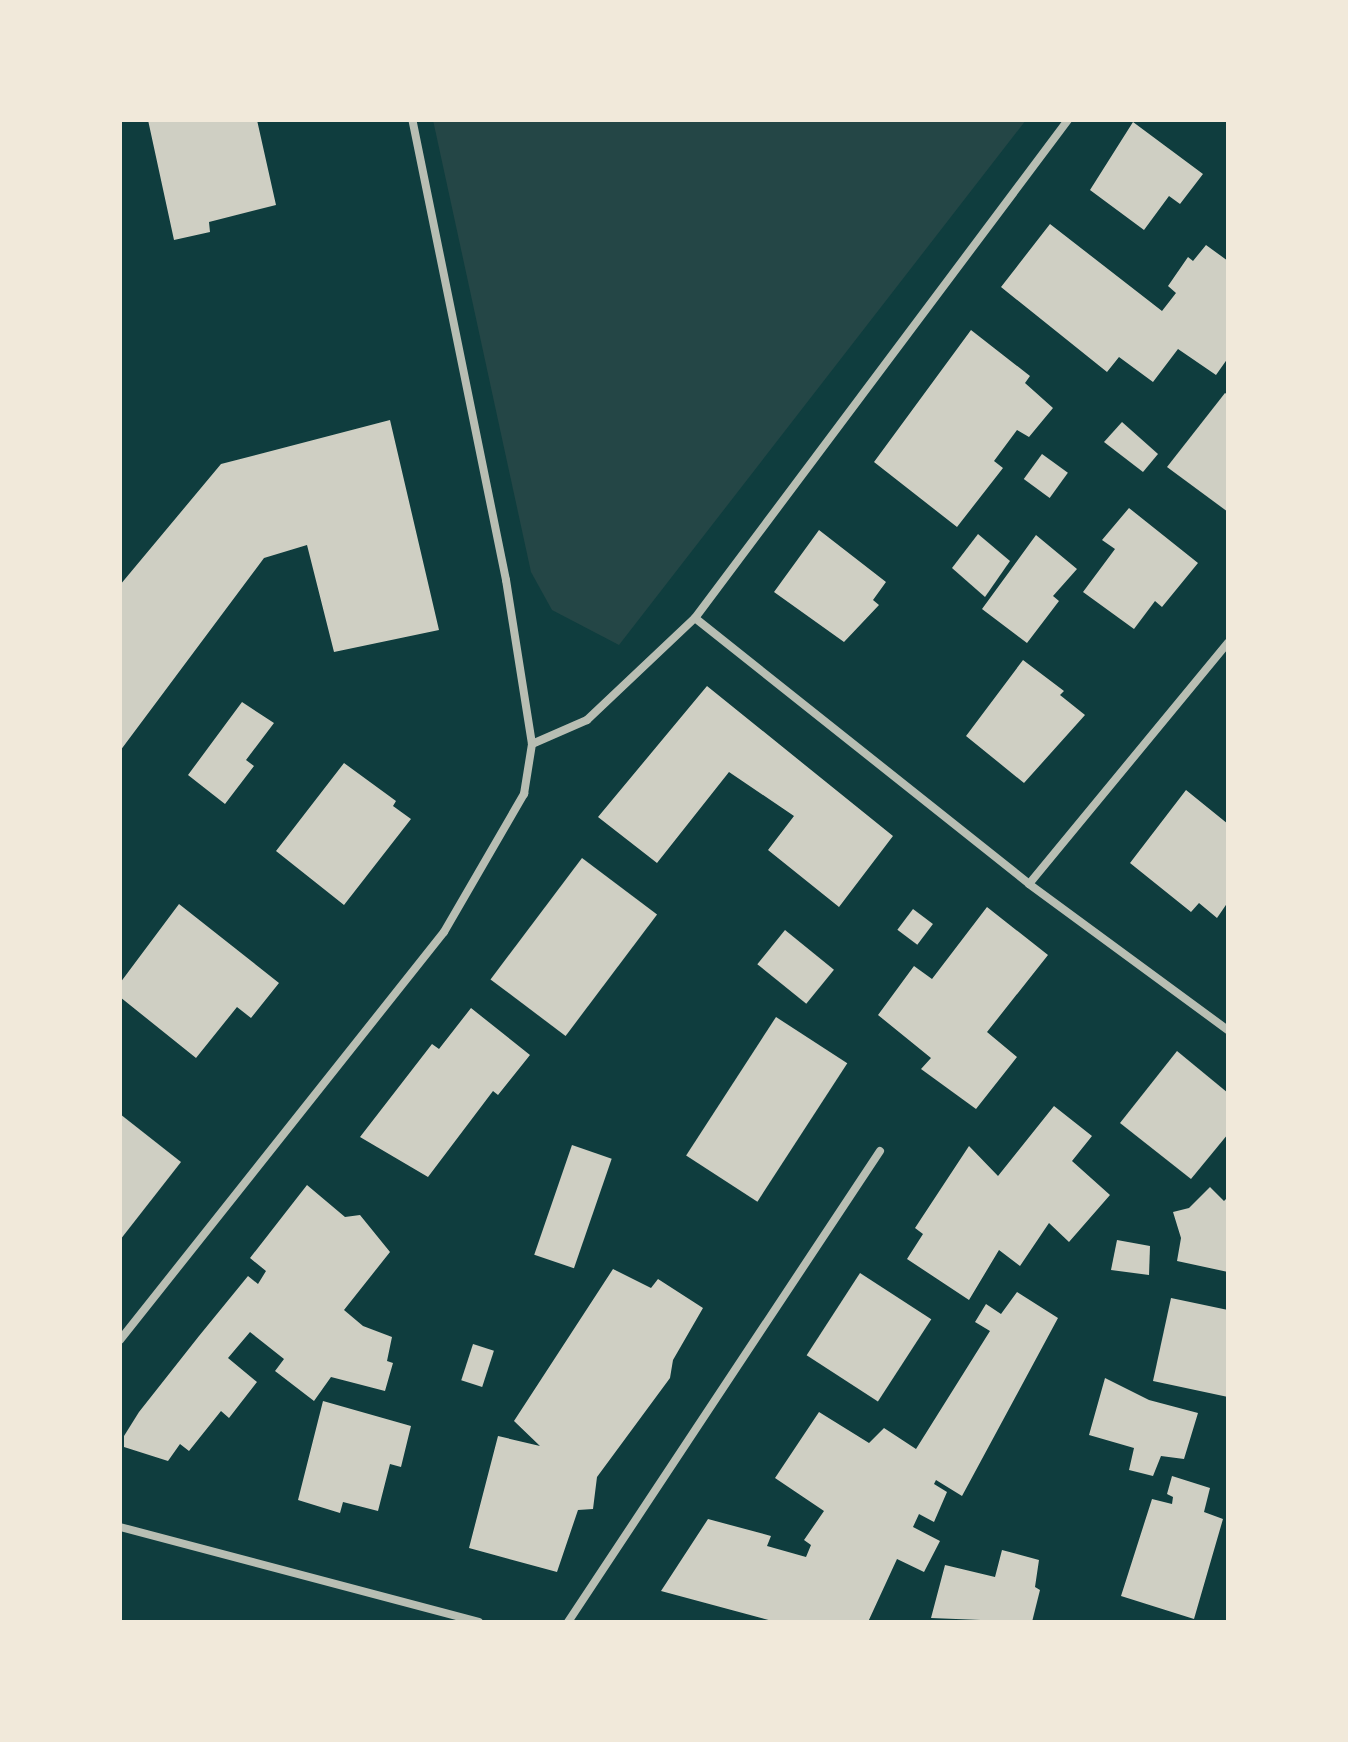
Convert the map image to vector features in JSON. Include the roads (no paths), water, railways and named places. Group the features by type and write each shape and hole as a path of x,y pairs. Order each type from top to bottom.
{"street":[{"path":"120,1340 444,932 524,794 532,744 506,580 412,120"},
{"path":"532,744 587,720 695,618 1068,120"},
{"path":"695,618 1029,884 1228,1030"},
{"path":"1029,884 1228,643"},
{"path":"568,1622 880,1151"},
{"path":"120,1527 479,1622"}]}
